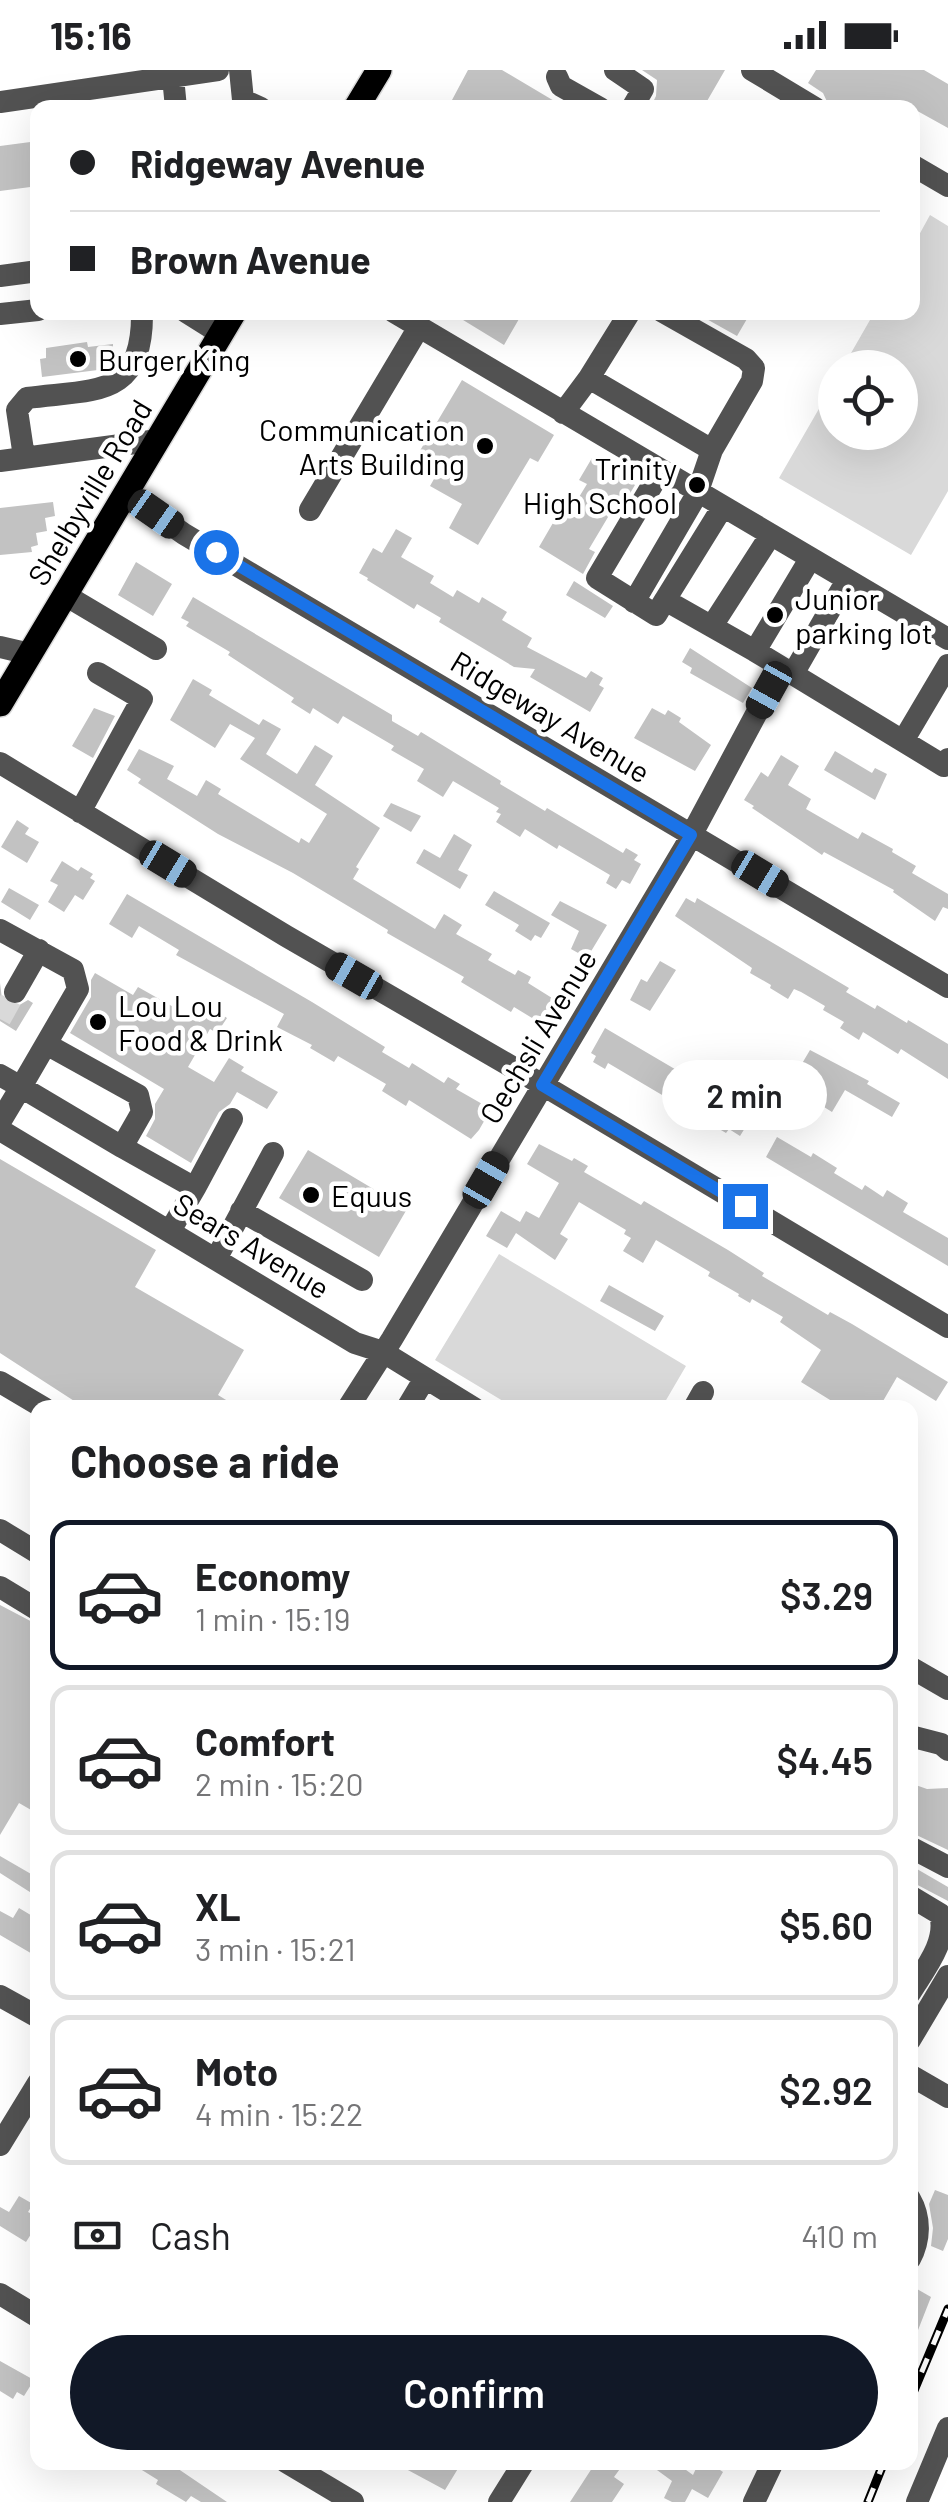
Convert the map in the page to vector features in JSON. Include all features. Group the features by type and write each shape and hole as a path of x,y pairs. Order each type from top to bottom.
{"main road":[{"path":"361,100 378,70"},
{"name":"Shelbyville Road","path":"0,704 228,323"}],"street":[{"path":"0,102 218,70"},
{"path":"240,70 243,100"},
{"path":"752,70 802,100"},
{"path":"555,72 561,86 586,100"},
{"path":"624,72 643,89 637,100"},
{"path":"158,76 172,100"},
{"path":"920,170 948,186"},
{"path":"0,276 30,272"},
{"path":"0,314 30,311"},
{"path":"24,458 9,404 26,398 109,387 123,379 138,355 141,320"},
{"path":"407,320 948,639"},
{"path":"564,413 625,320"},
{"path":"634,602 697,494 712,450 752,381 754,368 746,359 678,320"},
{"path":"310,510 419,327"},
{"path":"589,378 712,450"},
{"path":"0,460 158,440"},
{"path":"660,472 597,578 656,615 722,508"},
{"name":"Ridgeway Avenue","path":"126,494 184,534 948,987"},
{"path":"712,626 770,536"},
{"path":"755,651 810,559"},
{"path":"793,674 847,580"},
{"path":"65,596 156,650"},
{"path":"665,600 944,766 948,759"},
{"path":"0,647 30,654"},
{"path":"903,741 948,665"},
{"path":"80,812 142,699 98,673"},
{"name":"Oechsli Avenue","path":"353,1400 691,835 769,690"},
{"path":"0,763 948,1327"},
{"path":"0,930 73,970 78,989 46,1044 10,1081 0,1122"},
{"path":"14,992 39,950"},
{"path":"46,1044 138,1095 142,1112 122,1148"},
{"path":"10,1081 195,1188"},
{"path":"170,1231 232,1118"},
{"name":"Sears Avenue","path":"0,1130 356,1343 383,1352 461,1400"},
{"path":"216,1259 273,1153"},
{"path":"241,1211 362,1280"},
{"path":"412,1400 425,1378"},
{"path":"0,1382 30,1400"},
{"path":"0,1530 30,1548"},
{"path":"0,1588 30,1605"},
{"path":"918,1672 948,1690"},
{"path":"918,1737 946,1742"},
{"path":"918,1852 948,1868"},
{"path":"918,1901 940,1914 943,1932 918,1980"},
{"path":"918,2027 948,1976"},
{"path":"0,1996 30,2013"},
{"path":"918,2080 948,2097"},
{"path":"0,2145 30,2096"},
{"path":"0,2294 30,2311"},
{"path":"918,2502 948,2428"},
{"path":"299,2470 353,2502"},
{"path":"499,2502 519,2470"},
{"path":"754,2502 769,2470"}],"shaded area":[{"path":"930,215 948,226 948,491 911,555 779,478 818,410 818,450 918,450 918,350 853,350 870,320 920,320 920,233"},
{"path":"499,1254 686,1366 666,1400 501,1400 435,1360"}],"building":[{"path":"468,70 502,70 553,100 452,100"},
{"path":"642,70 725,70 708,100 654,100 657,80"},
{"path":"816,70 924,70 948,84 948,128 920,112 920,100 826,100 808,83"},
{"path":"30,142 30,187 0,191 0,146"},
{"path":"463,320 518,320 504,345"},
{"path":"708,320 746,320 737,336"},
{"name":"Burger King","path":"87,342 88,347 113,344 113,364 98,370 42,377 40,359 46,358 46,348"},
{"name":"Communication Arts Building","path":"462,380 554,435 538,462 530,458 478,545 449,528 462,504 430,486 438,472 415,459"},
{"path":"592,458 635,485 623,505 617,502 589,549 595,552 583,574 539,547 557,516 565,520 587,484 579,480"},
{"path":"53,502 55,516 45,518 47,531 36,533 38,545 31,547 32,552 0,555 0,508"},
{"path":"396,529 412,538 401,557 434,576 430,583 453,597 457,590 479,603 482,597 507,612 502,620 532,638 527,647 586,678 591,671 603,678 599,685 604,688 590,712 530,677 535,669 514,667 439,622 441,618 417,604 414,609 359,573 373,548 382,553"},
{"path":"136,562 172,584 153,616 118,595"},
{"path":"574,581 613,606 605,618 566,595"},
{"path":"193,597 392,715 392,721 418,736 421,732 545,811 547,808 623,853 626,848 638,855 634,860 641,864 630,884 622,880 616,889 606,883 610,875 559,845 557,849 525,829 520,837 496,822 501,814 496,812 499,808 453,781 443,797 417,781 424,769 343,716 338,724 313,708 310,714 291,702 294,698 186,626 189,622 181,618"},
{"path":"690,648 752,688 743,703 690,673 692,668 682,662"},
{"path":"193,679 212,690 209,695 259,725 263,719 281,729 266,754 297,774 315,745 333,756 315,785 380,828 353,879 435,929 444,914 462,925 456,934 492,954 488,960 515,975 518,970 531,977 528,983 560,1003 549,1021 540,1016 537,1021 514,1007 511,1012 461,982 464,977 387,933 388,930 218,834 138,783 141,779 127,770 139,749 174,766 167,779 197,796 206,780 221,789 218,794 299,843 301,838 309,843 327,814 240,759 255,738 230,724 215,748 170,720"},
{"path":"94,708 115,716 93,758 72,746"},
{"path":"652,708 665,715 668,710 681,718 679,722 711,745 695,771 634,738"},
{"path":"835,751 872,773 875,768 887,774 875,800 824,770"},
{"path":"781,755 799,766 788,785 811,799 806,809 858,839 862,832 893,849 892,852 916,866 912,873 948,894 948,909 943,907 935,921 894,890 824,852 822,855 752,808 744,800 761,772 768,777"},
{"path":"391,803 421,816 411,832 383,816"},
{"path":"17,820 29,828 25,834 39,842 27,863 1,847"},
{"path":"454,834 472,845 458,870 468,875 460,889 416,863 424,849 440,858"},
{"path":"62,861 78,871 81,867 93,874 90,878 95,881 83,900 75,895 64,912 48,902 58,885 50,881"},
{"path":"9,888 39,905 30,920 1,902"},
{"path":"494,891 550,923 541,938 535,935 531,941 515,931 519,925 485,905"},
{"path":"127,894 385,1047 382,1052 409,1068 412,1063 444,1083 448,1077 460,1084 456,1089 491,1109 479,1130 471,1139 409,1100 406,1106 382,1091 386,1084 338,1056 334,1062 277,1027 284,1014 176,955 179,950 139,926 132,938 109,924"},
{"path":"686,898 695,903 697,898 849,988 846,992 875,1009 877,1005 948,1044 948,1079 901,1049 898,1054 863,1032 859,1040 840,1028 844,1022 823,1010 825,1006 801,992 794,989 788,999 770,988 750,973 752,968 675,916"},
{"path":"560,901 607,925 587,958 571,949 579,931 551,915"},
{"path":"660,961 676,970 650,1011 630,1000 641,979 647,982"},
{"path":"95,973 133,995 138,987 200,1022 210,1007 227,1018 217,1033 210,1029 188,1067 214,1082 229,1058 244,1067 241,1071 278,1092 267,1109 237,1092 219,1112 191,1163 146,1136 155,1119 155,1104 164,1089 70,1033 91,997"},
{"path":"0,983 2,999 7,1004 16,1007 28,1000 33,1003 16,1031 0,1021"},
{"path":"605,1028 702,1085 704,1082 715,1089 713,1092 753,1115 740,1136 729,1129 726,1133 692,1113 689,1118 676,1111 679,1105 608,1063 605,1069 593,1062 596,1056 591,1053"},
{"path":"810,1050 869,1081 867,1084 900,1103 892,1117 845,1090 832,1112 779,1079 787,1066 797,1072"},
{"path":"777,1137 811,1157 813,1153 837,1168 834,1173 862,1190 865,1185 883,1197 887,1190 908,1203 903,1212 948,1238 948,1266 766,1157"},
{"path":"539,1144 572,1161 574,1158 588,1166 584,1172 641,1205 644,1201 728,1250 764,1273 762,1276 948,1382 936,1401 897,1377 884,1400 830,1400 801,1382 821,1350 780,1322 783,1317 752,1299 750,1303 738,1296 708,1276 710,1272 656,1240 643,1263 623,1251 631,1238 624,1234 626,1230 579,1202 560,1234 568,1239 555,1260 516,1233 507,1248 486,1236 501,1211 520,1222 526,1211 539,1218 559,1183 527,1164"},
{"path":"308,1150 407,1209 379,1257 279,1198"},
{"path":"0,1159 156,1250 135,1287 244,1350 218,1395 226,1400 73,1400 0,1353"},
{"path":"609,1285 664,1316 655,1331 600,1301"},
{"path":"0,1605 30,1621 30,1809 19,1803 0,1835"},
{"path":"918,1786 948,1788 948,1850 918,1836"},
{"path":"0,1856 30,1873 30,1892 0,1873"},
{"path":"918,1870 948,1887 948,1901 918,1885"},
{"path":"19,1908 30,1915 30,1953 0,1935 0,1911 13,1918"},
{"path":"935,2190 948,2195 948,2239 943,2251 931,2246 929,2204"},
{"path":"19,2196 30,2202 30,2236 26,2242 0,2226 0,2207 9,2212"},
{"path":"918,2290 931,2297 918,2330"},
{"path":"0,2361 30,2378 24,2396 17,2392 13,2399 0,2391"},
{"path":"142,2470 180,2470 227,2502 201,2502 191,2496 186,2502 156,2484 158,2480"},
{"path":"408,2470 457,2470 445,2490"},
{"path":"591,2470 619,2470 614,2477 624,2484 612,2502 570,2502"},
{"path":"657,2470 686,2470 693,2475 695,2470 723,2472 708,2498 692,2489 685,2502 672,2502 664,2498 672,2481"}],"tunnel":[{"path":"0,1019 15,992"}],"railway":[{"path":"918,2381 948,2309"},
{"path":"868,2502 881,2470"}],"place":[{"name":"Burger King","path":"78,359"},
{"name":"Communication Arts Building","path":"485,446"},
{"name":"Trinity High School","path":"697,485"},
{"name":"Junior parking lot","path":"775,615"},
{"name":"Lou Lou Food & Drink","path":"98,1022"},
{"name":"Equus","path":"311,1195"}],"route":[{"path":"216,552 691,835 542,1085 745,1206"}]}
